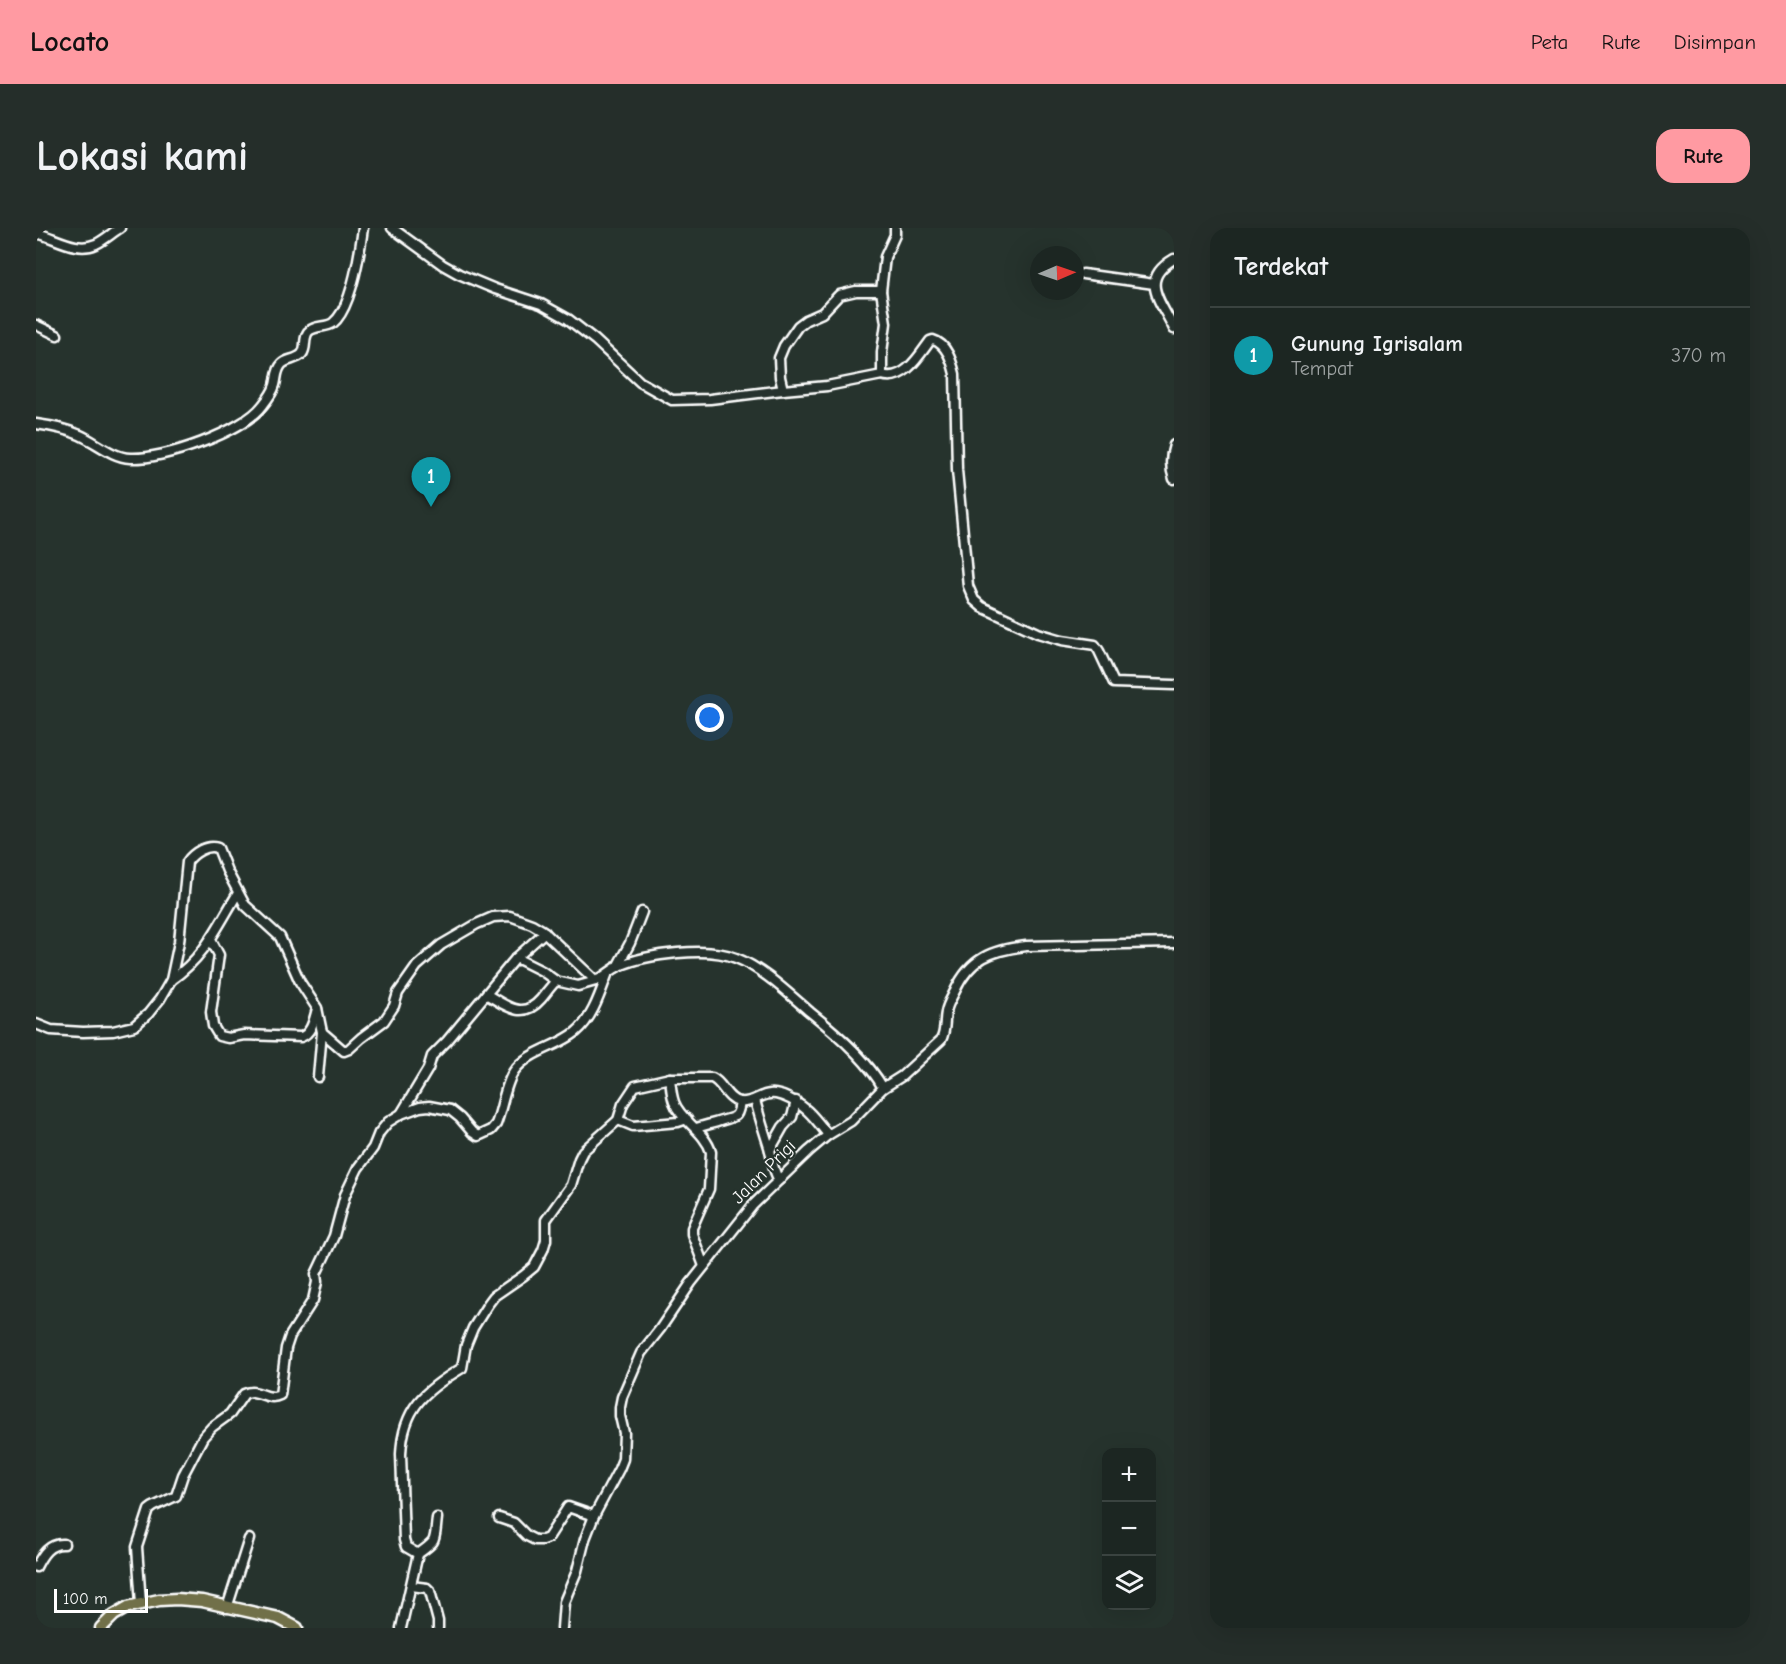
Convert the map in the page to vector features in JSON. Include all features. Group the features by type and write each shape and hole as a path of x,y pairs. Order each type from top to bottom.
{"main road":[{"path":"101,1628 114,1615 128,1607 177,1599 202,1601 278,1618 297,1628"}],"street":[{"path":"36,233 69,245 82,247 94,245 120,228"},
{"path":"36,424 81,435 120,456 129,458 180,451 240,425 262,406 274,387 278,369 283,363 301,356 305,349 308,332 314,328 327,326 339,316 353,283 363,228"},
{"path":"392,228 442,266 495,289 541,304 568,319 595,340 640,382 672,400 710,399 827,386 882,375 889,376 910,367 930,341 938,341 952,360 955,374 957,470 968,586 974,600 982,607 1038,633 1062,640 1095,645 1114,684 1174,685"},
{"path":"882,375 886,323 881,291 885,257 895,235 895,228"},
{"path":"1174,259 1158,271 1154,284 1158,299 1174,329"},
{"path":"1084,274 1154,284"},
{"path":"783,390 779,358 784,346 798,326 822,313 839,294 881,291"},
{"path":"36,325 57,334"},
{"path":"1174,445 1171,468 1174,479"},
{"path":"36,1024 51,1030 112,1031 134,1026 148,1014 171,980 179,942 185,866 188,860 209,846 216,847 245,905 280,937 300,981 317,1008 322,1032 318,1077"},
{"path":"171,980 196,960 238,893"},
{"path":"617,967 630,943 642,912"},
{"path":"322,1032 344,1050 350,1049 384,1021 394,1006 398,993 417,966 441,945 485,920 501,916 510,916 532,924 545,932 596,981"},
{"path":"401,1114 428,1069 432,1056 516,958 545,932"},
{"path":"211,939 219,955 211,1012 213,1026 219,1036 228,1038 244,1035 301,1037 310,1031 317,1008"},
{"name":"Jalan Prigi","path":"562,1628 564,1602 577,1571 585,1539 623,1459 624,1433 620,1407 641,1353 738,1222 809,1151 828,1135 851,1121 883,1088 902,1076 941,1040 944,1034 946,1012 960,981 970,966 983,956 1004,948 1026,946 1174,944"},
{"path":"516,958 556,981 578,986 596,981 617,967 635,960 667,954 700,953 735,957 767,978 825,1023 864,1063 883,1088"},
{"path":"141,1604 137,1547 149,1510 177,1496 183,1475 203,1437 230,1414 244,1394 256,1391 272,1397 280,1395 286,1348 290,1336 313,1300 316,1274 334,1236 345,1195 358,1168 373,1148 379,1133 388,1122 420,1107 450,1110 478,1137 491,1130 496,1124 510,1077 515,1069 538,1053 575,1033 581,1027 598,998 608,974"},
{"path":"486,994 515,1010 527,1010 541,999 556,981"},
{"path":"670,1078 674,1102 696,1128 710,1147 711,1152 709,1189 692,1228 692,1234 704,1266"},
{"path":"418,1554 406,1547 404,1540 401,1439 408,1417 419,1401 446,1377 462,1368 466,1345 473,1328 494,1296 534,1267 546,1240 546,1220 571,1185 583,1151 618,1120 623,1104 635,1086 670,1078 712,1078 717,1080 732,1099 740,1102 775,1094 796,1101 807,1109 828,1135"},
{"path":"755,1100 773,1168 779,1180"},
{"path":"770,1150 783,1127 792,1117 796,1101"},
{"path":"696,1128 733,1118 738,1112 740,1102"},
{"path":"618,1120 633,1126 678,1122 687,1119"},
{"path":"499,1518 514,1523 527,1536 539,1540 548,1538 568,1506 594,1516"},
{"path":"401,1628 418,1554 435,1541 437,1518"},
{"path":"227,1608 249,1539"},
{"path":"36,1567 51,1546 64,1544"},
{"path":"411,1586 427,1588 430,1591 438,1628"}],"place":[{"name":"Gunung Igrisalam","path":"431,507"}]}
